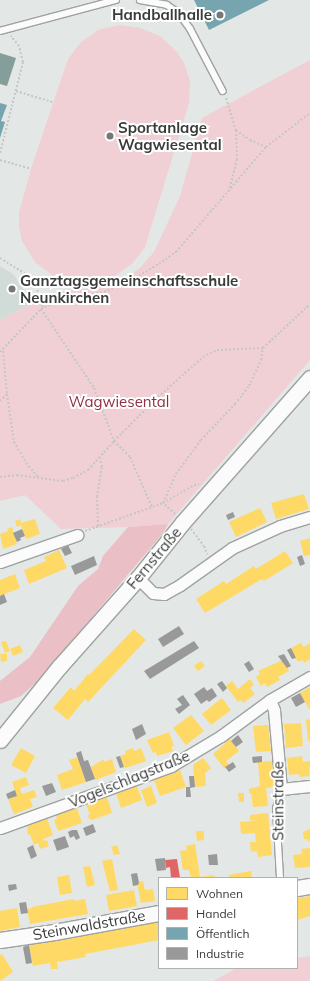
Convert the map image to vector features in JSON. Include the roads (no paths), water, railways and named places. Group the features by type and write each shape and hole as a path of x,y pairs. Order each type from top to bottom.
{"main road":[{"name":"Fernstraße","path":"0,740 60,667 138,578 215,486 310,378"},
{"path":"298,888 310,886"},
{"name":"Steinwaldstraße","path":"0,940 158,913"},
{"name":"Steinwaldstraße","path":"0,945 20,937"}],"street":[{"path":"138,578 153,593 164,594 180,585 210,562 232,548 280,526 310,517"},
{"path":"0,562 77,535"},
{"name":"Vogelschlagstraße","path":"0,828 171,766 221,736 270,700 310,677"},
{"name":"Steinstraße","path":"270,700 274,710 281,789"},
{"path":"281,789 310,786"}],"lane":[{"path":"3,30 116,0"},
{"path":"140,0 167,5 179,13 190,28 223,90"},
{"name":"Steinstraße","path":"280,877 276,809 281,789"}],"place":[{"name":"Handballhalle","path":"220,15"},
{"name":"Sportanlage Wagwiesental","path":"110,136"},
{"name":"Ganztagsgemeinschaftsschule Neunkirchen","path":"12,289"}],"park label":[{"name":"Wagwiesental","path":"119,402"}]}
